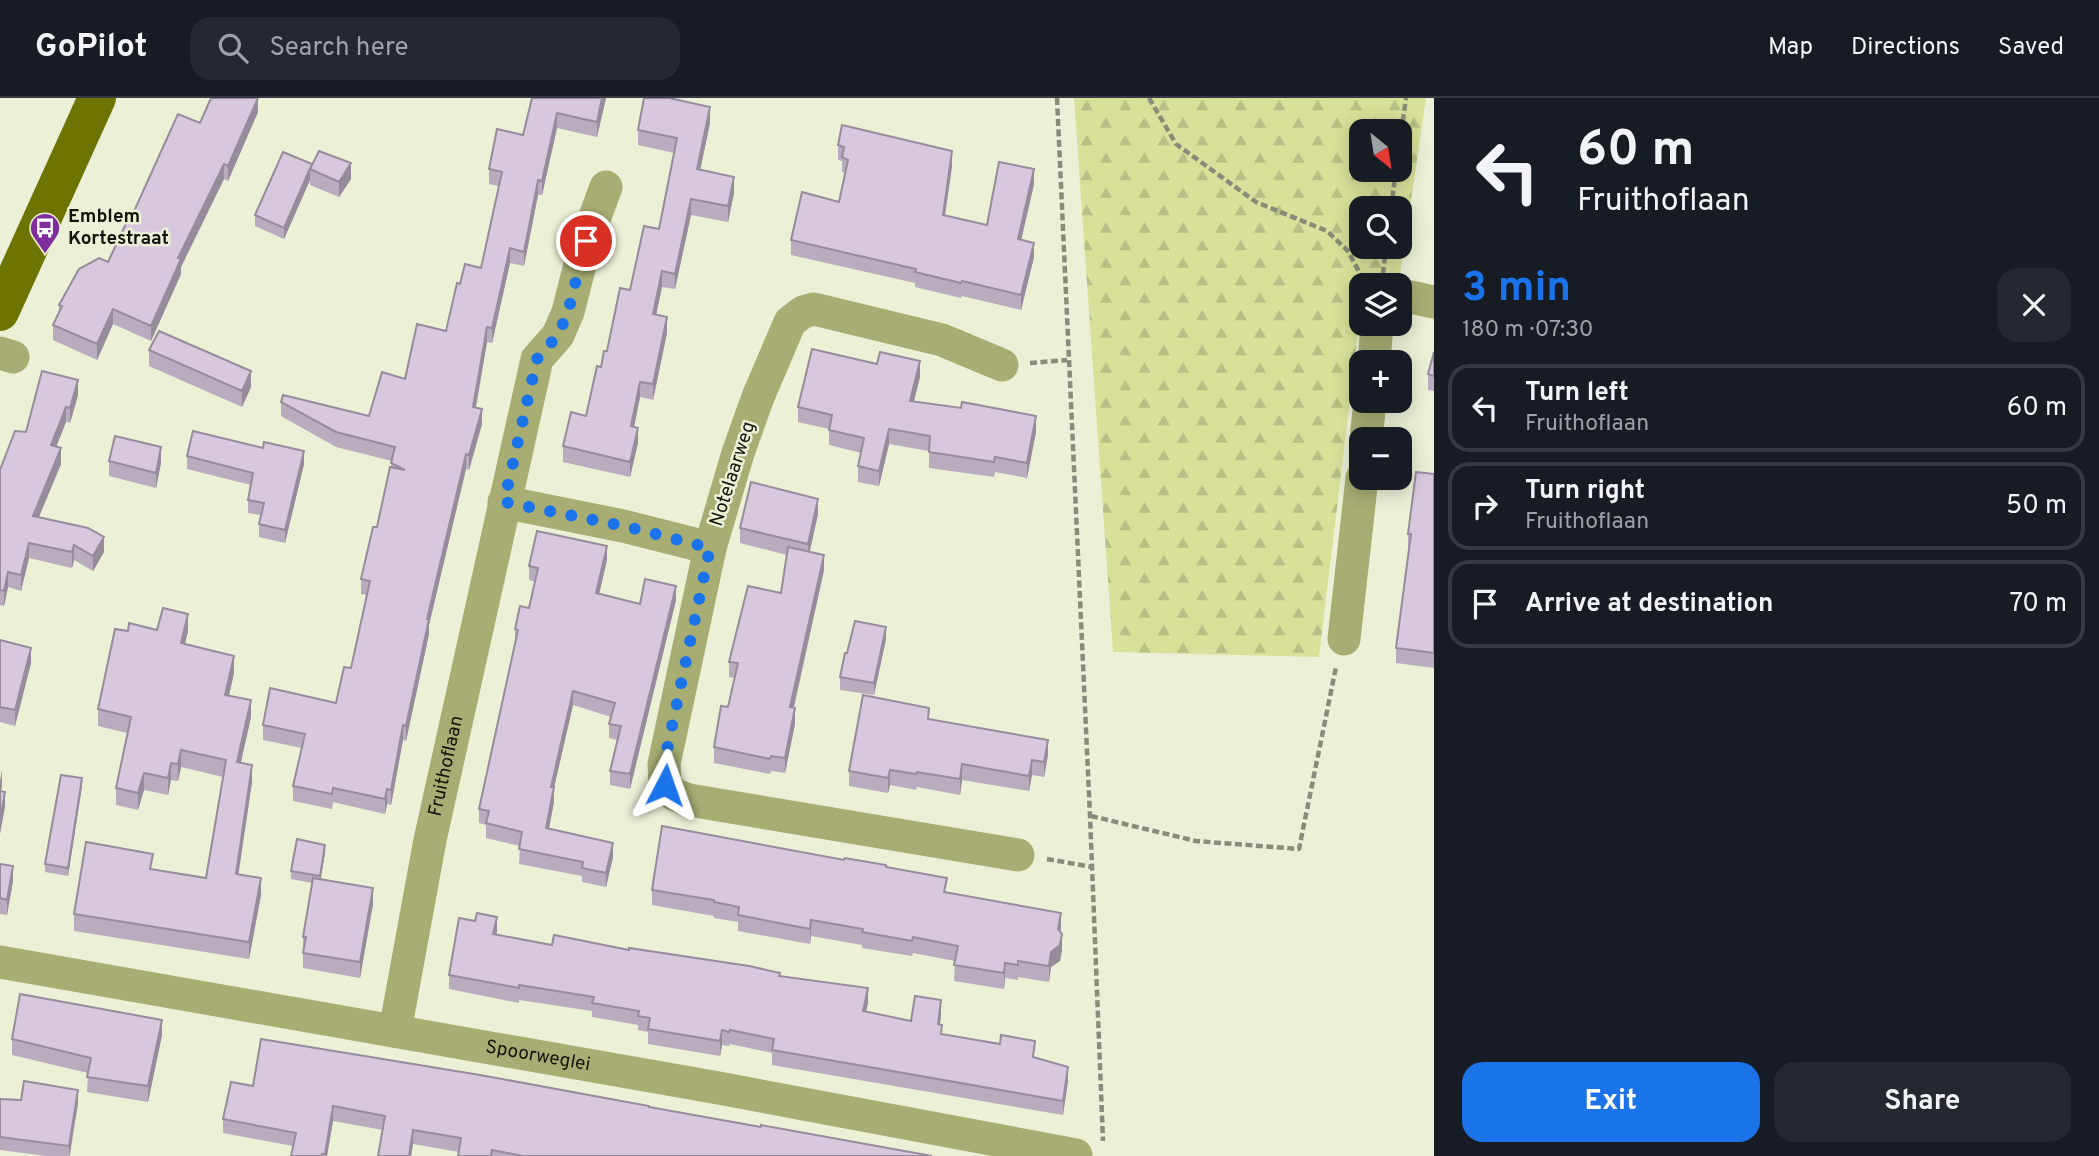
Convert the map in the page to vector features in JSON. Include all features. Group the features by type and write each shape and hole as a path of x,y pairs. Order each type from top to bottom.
{"main road":[{"path":"0,312 97,98"}],"street":[{"name":"Fruithoflaan","path":"395,1031 430,841 537,359 558,335 568,312 586,241 606,187"},
{"path":"1412,297 1434,302"},
{"name":"Notelaarweg","path":"1002,365 942,340 814,309 803,312 790,322 758,397 710,548 664,764 665,785 676,795 703,802 1018,855"},
{"path":"1344,639 1361,490"},
{"path":"504,502 624,526 710,548"},
{"name":"Spoorweglei","path":"0,962 713,1087 1089,1149"}],"path":[{"path":"1057,98 1092,867 1089,1149"},
{"path":"1149,98 1176,144 1256,202 1327,231 1348,251 1360,273"},
{"path":"1403,119 1406,98"},
{"path":"1002,365 1067,360"},
{"path":"1090,816 1196,841 1299,849 1332,679 1344,639"},
{"path":"1018,855 1092,867"}],"green space":[{"path":"1074,98 1426,98 1412,196 1349,196 1349,259 1402,259 1400,273 1349,273 1349,336 1358,336 1356,350 1349,350 1349,408 1319,657 1113,652"}],"building":[{"path":"211,98 258,98 228,166 224,164 178,258 181,259 151,326 113,309 97,344 53,325 62,306 59,305 79,269 99,258 108,262 178,114 200,123"},
{"path":"532,98 602,98 597,122 557,113 542,181 538,180 524,252 510,248 492,328 487,327 473,407 482,409 469,455 466,454 427,619 406,726 403,725 391,790 387,789 385,799 333,788 332,794 293,786 305,734 263,725 270,688 336,703 344,667 351,668 370,581 361,579 373,527 377,527 390,467 405,470 391,463 395,447 336,432 281,402 283,395 369,416 382,372 405,379 417,324 446,331 457,283 460,284 465,264 481,268 502,172 489,169 497,129 523,135"},
{"path":"644,98 669,98 710,107 697,169 734,177 728,206 691,199 675,274 662,271 653,314 667,317 653,384 640,382 631,426 638,428 630,462 563,446 571,412 586,416 597,366 601,367 604,351 607,351 620,288 630,290 644,226 659,229 677,138 638,130"},
{"path":"842,125 952,151 943,215 987,225 999,162 1034,169 1018,239 1034,243 1021,295 915,272 916,269 791,240 802,192 839,202 848,160 842,157 844,147 838,145"},
{"path":"319,151 351,163 339,182 310,169"},
{"path":"283,152 312,164 284,228 255,215"},
{"path":"159,331 251,371 242,391 149,350"},
{"path":"812,349 877,364 880,352 920,361 910,401 961,408 962,402 1036,416 1027,463 995,457 994,462 929,452 930,436 889,429 879,471 858,466 864,438 829,430 832,415 798,407"},
{"path":"1434,352 1434,376 1428,374"},
{"path":"42,371 78,380 70,408 66,407 51,445 61,448 33,516 88,528 104,537 93,556 74,545 72,552 29,543 21,575 8,572 4,591 0,590 0,470 15,431 26,432"},
{"path":"193,431 263,448 264,442 304,451 285,530 259,524 264,503 248,500 253,473 187,456"},
{"path":"115,436 161,447 156,473 109,461"},
{"path":"1416,472 1434,474 1434,653 1396,648"},
{"path":"751,482 818,499 808,544 740,528"},
{"path":"537,531 607,546 596,593 640,604 645,579 676,586 630,774 610,771 621,726 609,724 615,703 573,691 551,787 554,787 546,828 613,843 606,873 582,868 583,862 519,849 522,832 486,823 489,811 479,809 518,630 515,629 520,606 529,608 538,568 529,566"},
{"path":"788,547 824,555 790,707 795,708 785,758 771,756 770,759 714,747 721,706 728,707 738,663 729,662 748,586 781,593"},
{"path":"163,608 188,614 181,643 234,656 225,695 251,700 237,762 252,765 236,874 261,878 249,942 74,914 86,842 153,854 150,869 206,878 226,760 181,750 178,764 171,763 168,778 144,773 138,793 116,788 131,717 98,709 115,629 128,631 129,623 157,630"},
{"path":"855,621 886,627 874,683 840,677"},
{"path":"0,640 31,648 15,710 0,707"},
{"path":"863,695 929,708 928,719 1048,740 1044,762 1032,760 1029,776 962,764 960,779 890,770 888,778 849,771"},
{"path":"61,775 82,778 68,868 45,864"},
{"path":"0,791 5,792 0,819"},
{"path":"662,826 947,878 944,892 1061,913 1058,929 1062,934 1060,945 1051,952 1049,966 1018,961 1018,965 1005,963 1004,973 954,965 958,946 913,937 912,941 811,920 810,929 738,915 739,907 714,900 652,890"},
{"path":"297,839 325,845 320,876 291,871"},
{"path":"0,864 13,866 7,900 0,898"},
{"path":"313,878 373,888 360,962 303,953 306,937 303,937"},
{"path":"477,913 497,917 493,934 552,945 554,935 629,950 749,966 780,973 779,976 868,988 863,1011 911,1021 915,996 941,1000 938,1024 942,1025 941,1034 1000,1044 1001,1035 1035,1041 1033,1057 1068,1067 1063,1101 772,1050 774,1039 730,1030 722,1030 720,1041 648,1029 650,1018 638,1016 639,1011 592,1003 594,997 519,985 519,988 449,975 459,918 475,921"},
{"path":"20,994 162,1020 148,1086 87,1077 91,1058 12,1039"},
{"path":"261,1039 480,1075 932,1156 523,1156 492,1150 491,1156 458,1156 461,1138 413,1130 409,1156 378,1156 385,1116 333,1106 325,1154 291,1156 296,1133 223,1119 231,1082 253,1086"},
{"path":"24,1081 78,1090 69,1146 0,1137 0,1099 21,1100"}],"place":[{"name":"Emblem Kortestraat","path":"45,255"}],"route":[{"path":"586,241 568,312 558,335 537,359 504,502 624,526 710,548 664,764 665,785"}]}
